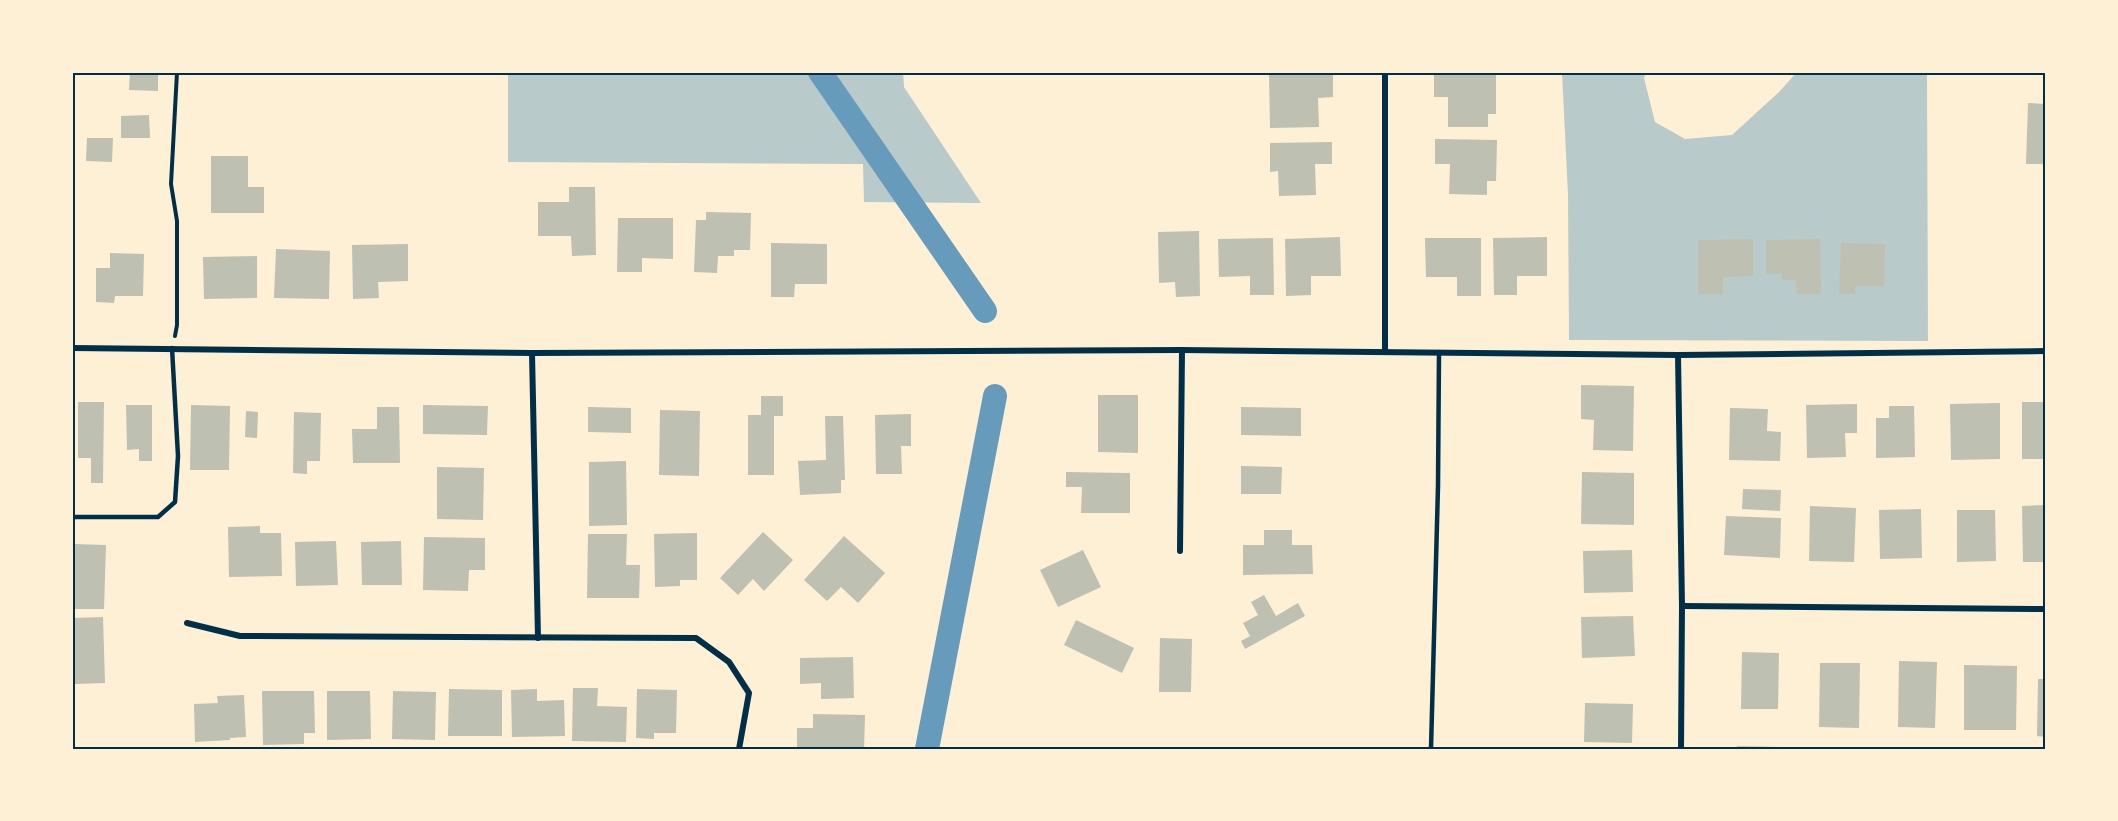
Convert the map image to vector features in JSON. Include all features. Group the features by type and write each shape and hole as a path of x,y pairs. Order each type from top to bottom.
{"street":[{"path":"1385,72 1385,352"},
{"path":"72,348 532,353 1182,350 1678,355 2046,351"},
{"path":"1180,550 1182,350"},
{"path":"532,353 538,638"},
{"path":"1678,355 1682,606 1681,749"},
{"path":"1682,606 2046,609"},
{"path":"186,623 240,636 696,638 729,662 749,693 739,749"}],"lane":[{"path":"72,517 158,516 175,502 178,456 172,348"},
{"path":"1431,749 1439,352"}],"path":[{"path":"172,348 178,307 177,220 171,183 177,72"}],"shaded area":[{"path":"508,72 903,72 904,87 981,203 864,202 863,164 508,162"},
{"path":"1562,72 1646,72 1644,78 1655,122 1685,139 1732,135 1779,92 1797,72 1927,72 1928,341 1569,340 1568,195"}],"building":[{"path":"72,72 111,72 111,75 72,74"},
{"path":"130,72 158,72 158,91 129,90"},
{"path":"1333,72 1333,97 1318,98 1319,127 1270,128 1269,74"},
{"path":"1496,72 1496,114 1488,114 1488,127 1448,127 1448,97 1434,97 1434,73"},
{"path":"2028,103 2046,104 2046,164 2026,164"},
{"path":"149,115 150,138 121,138 121,116"},
{"path":"87,138 113,138 112,162 86,161"},
{"path":"1435,139 1497,140 1496,181 1487,181 1487,195 1449,194 1450,164 1435,164"},
{"path":"1332,142 1332,164 1315,164 1316,195 1279,196 1278,171 1270,172 1270,143"},
{"path":"211,156 248,156 248,187 264,187 264,213 211,213"},
{"path":"569,187 595,187 596,255 572,256 571,236 538,236 538,202 569,202"},
{"path":"706,212 751,213 750,250 734,250 734,256 718,256 717,273 694,272 696,220 706,220"},
{"path":"618,218 673,218 673,259 642,258 642,272 617,272"},
{"path":"1199,231 1200,296 1176,297 1175,282 1159,283 1158,232"},
{"path":"1340,237 1341,276 1311,276 1311,295 1286,296 1285,239"},
{"path":"1547,237 1547,276 1517,276 1517,295 1494,295 1493,238"},
{"path":"1273,238 1274,295 1250,295 1250,276 1219,277 1218,239"},
{"path":"1425,238 1481,238 1481,296 1457,296 1457,277 1426,277"},
{"path":"1753,239 1753,276 1723,277 1723,294 1698,294 1698,240"},
{"path":"1820,239 1821,294 1797,294 1796,280 1782,280 1782,273 1766,274 1766,240"},
{"path":"771,243 827,244 827,284 795,284 794,297 771,297"},
{"path":"1841,243 1885,244 1884,286 1855,286 1855,294 1839,294"},
{"path":"408,244 408,281 378,282 379,298 353,299 352,245"},
{"path":"276,249 330,251 329,299 274,298"},
{"path":"110,253 144,254 143,296 115,296 114,303 96,302 96,268 110,268"},
{"path":"257,256 257,298 204,299 203,257"},
{"path":"1581,385 1634,386 1633,451 1593,450 1594,420 1581,419"},
{"path":"1098,395 1138,395 1138,453 1098,452"},
{"path":"761,396 783,396 783,416 774,416 774,475 748,475 748,415 761,415"},
{"path":"78,402 104,402 103,483 91,483 91,458 78,458"},
{"path":"2022,402 2046,402 2046,459 2022,459"},
{"path":"2000,403 2000,459 1951,460 1950,404"},
{"path":"1857,404 1857,433 1845,433 1846,457 1807,458 1806,405"},
{"path":"126,405 152,405 152,461 139,461 139,449 127,450"},
{"path":"191,405 230,406 229,470 190,470"},
{"path":"423,405 488,406 487,435 423,434"},
{"path":"1889,406 1914,406 1915,457 1876,458 1876,418 1889,418"},
{"path":"377,407 399,407 400,463 353,463 352,429 377,429"},
{"path":"588,407 631,408 631,433 588,432"},
{"path":"1241,407 1301,408 1301,436 1241,435"},
{"path":"1730,408 1768,409 1767,431 1781,432 1780,461 1729,460"},
{"path":"660,410 700,411 699,476 659,475"},
{"path":"246,411 258,412 257,438 245,437"},
{"path":"294,412 321,413 320,461 307,461 307,474 293,473"},
{"path":"911,414 911,446 901,446 902,474 876,474 875,415"},
{"path":"825,416 843,416 845,480 841,480 841,493 800,495 798,461 826,460"},
{"path":"626,461 627,525 589,526 589,462"},
{"path":"1241,466 1282,467 1281,494 1241,494"},
{"path":"437,467 484,468 483,520 437,519"},
{"path":"1066,472 1130,473 1130,513 1081,513 1082,487 1066,487"},
{"path":"1582,472 1634,473 1634,525 1581,524"},
{"path":"1743,489 1781,490 1780,511 1742,509"},
{"path":"2046,505 2046,562 2023,562 2022,506"},
{"path":"1810,506 1856,508 1854,562 1809,561"},
{"path":"1921,509 1922,558 1880,559 1879,510"},
{"path":"1957,510 1995,510 1996,561 1957,562"},
{"path":"1726,516 1781,518 1780,558 1724,555"},
{"path":"260,526 260,533 281,533 282,576 229,577 228,527"},
{"path":"1264,530 1292,530 1292,545 1312,545 1313,574 1243,575 1243,545 1264,545"},
{"path":"763,532 793,560 764,591 753,579 738,595 720,578"},
{"path":"697,533 697,580 680,580 680,586 655,587 654,534"},
{"path":"588,534 627,534 626,565 640,565 639,598 587,598"},
{"path":"844,536 885,573 858,603 841,587 827,601 804,580"},
{"path":"424,537 485,538 485,570 469,570 468,591 423,590"},
{"path":"336,541 338,585 296,586 295,542"},
{"path":"401,541 402,585 362,585 361,542"},
{"path":"75,544 106,545 104,609 74,609 75,578 72,578 72,553 74,553"},
{"path":"1083,550 1101,587 1058,607 1040,570"},
{"path":"1632,550 1633,592 1584,593 1583,551"},
{"path":"1264,595 1276,616 1298,603 1305,616 1245,649 1241,641 1250,636 1243,623 1258,615 1251,602"},
{"path":"1633,616 1635,656 1582,658 1581,617"},
{"path":"103,617 105,683 75,684 72,618"},
{"path":"1076,620 1134,648 1122,673 1064,645"},
{"path":"1160,638 1192,639 1191,692 1159,692"},
{"path":"1742,652 1779,653 1778,709 1741,709"},
{"path":"853,657 854,698 821,699 821,683 800,684 800,658"},
{"path":"1899,661 1937,662 1935,728 1898,727"},
{"path":"1820,663 1860,663 1859,728 1819,727"},
{"path":"1964,665 2017,666 2016,730 1964,730"},
{"path":"2038,679 2046,679 2046,737 2037,736"},
{"path":"573,688 598,688 597,706 627,707 626,742 572,741"},
{"path":"449,689 502,690 502,736 448,736"},
{"path":"537,689 537,701 564,700 565,736 512,737 511,690"},
{"path":"637,689 677,690 676,733 654,733 654,739 636,738"},
{"path":"262,691 314,691 315,733 304,733 304,744 263,745"},
{"path":"327,691 370,691 371,739 327,740"},
{"path":"393,691 436,692 435,740 392,739"},
{"path":"244,695 246,737 195,742 194,704 218,703 217,696"},
{"path":"1585,703 1633,704 1632,743 1584,742"},
{"path":"813,714 865,715 864,749 797,749 797,728 813,728"},
{"path":"1737,746 1781,747 1781,749 1736,749"}],"waterway":[{"path":"820,72 985,311"},
{"path":"927,749 995,396"}]}
